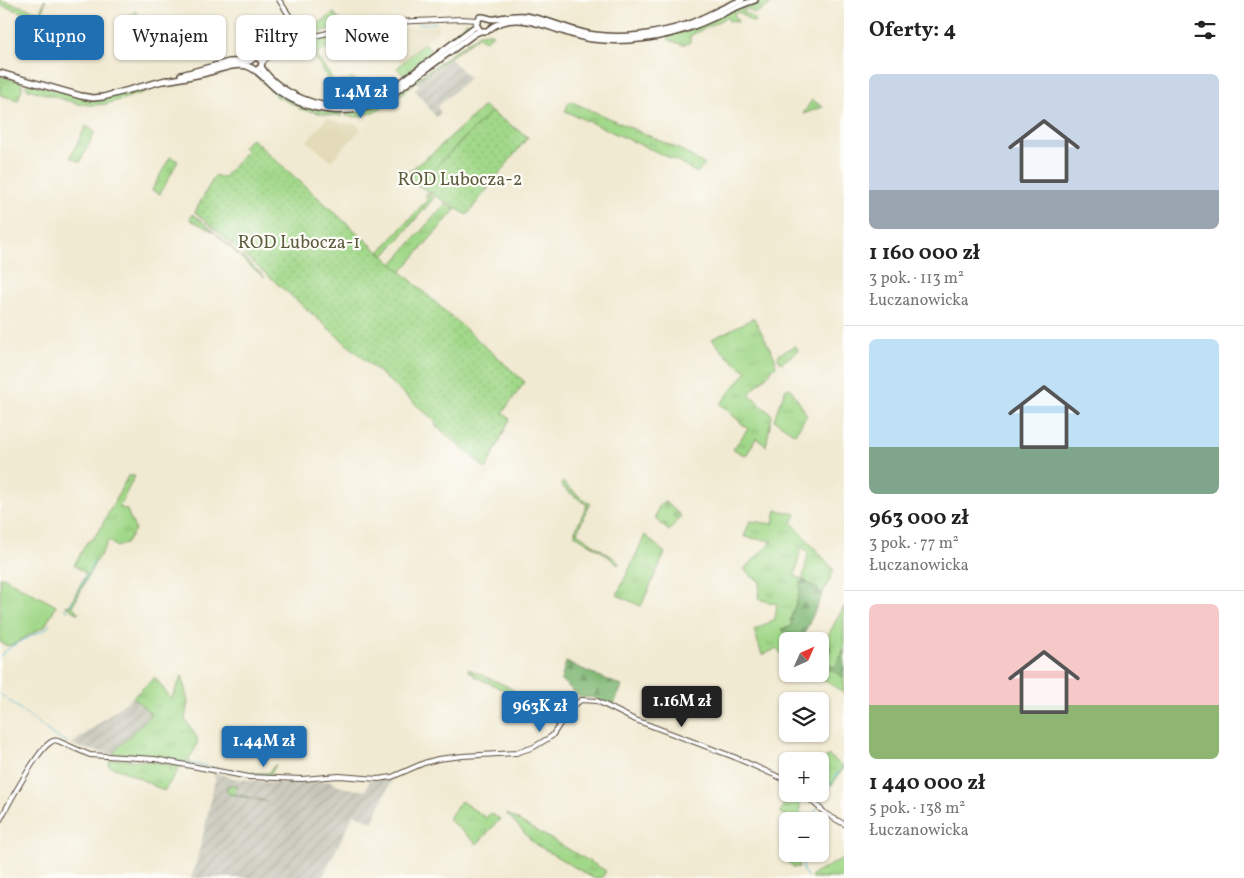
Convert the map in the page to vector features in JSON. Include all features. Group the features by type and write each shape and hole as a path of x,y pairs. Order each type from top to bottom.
{"main road":[{"path":"0,74 93,98 164,81 195,76 227,67 250,64 255,58 274,83 292,94 327,105 354,106 371,101 387,93 478,25 484,17 489,19 523,16 586,34 618,36 680,26 742,0"},
{"path":"478,25 487,31 491,26 501,22 520,20 534,22 592,39 633,39 685,29 754,0"},
{"path":"489,19 491,26"},
{"path":"250,64 253,70 260,65"}],"street":[{"path":"279,0 289,15"},
{"path":"316,36 371,23 466,19 478,25"},
{"path":"260,65 265,60"},
{"path":"0,820 37,759 48,744 54,740 90,755 154,759 248,776 302,779 339,776 378,779 438,760 516,752 534,747 552,736 570,709 581,700 597,701 633,719 734,757 779,778"},
{"path":"813,802 826,814 844,824"}],"shaded area":[{"path":"440,25 437,31 407,58 407,28"},
{"path":"450,58 469,78 437,107 441,113 436,117 415,90 419,85 417,82"},
{"path":"327,118 341,123 356,124 361,129 331,161 307,141"},
{"path":"133,697 151,713 112,754 81,748 72,744"},
{"path":"213,772 232,778 275,783 330,781 341,787 365,791 370,780 392,778 373,822 354,814 322,878 191,878 205,827 215,779"}],"green space":[{"path":"0,0 40,12 45,0 42,15 30,15 0,5"},
{"path":"761,0 778,0 754,13 748,9 742,11 756,21 752,22 739,12 734,14 738,22 729,21 727,17 690,36 690,42 683,45 669,40 668,35 687,31 725,13"},
{"path":"135,11 139,15 130,15"},
{"path":"326,18 326,30 316,33 316,25"},
{"path":"467,22 472,26 468,31 404,76 397,68 424,43 434,53"},
{"path":"479,34 493,34 485,41 478,37 417,81 392,102 374,112 358,117 346,116 347,113 373,108 388,100"},
{"path":"325,36 326,37 326,49 316,54 316,39"},
{"path":"316,54 334,82 347,80 352,77 355,80 342,86 330,84 316,59"},
{"path":"257,74 271,89 289,100 315,109 341,113 342,116 299,109 300,107 277,97"},
{"path":"0,76 22,82 22,89 18,100 0,95"},
{"path":"28,83 93,100 147,87 148,91 106,104 92,105 79,104 28,89 25,86"},
{"path":"812,100 823,107 803,114"},
{"path":"570,101 683,151 705,165 697,173 677,161 565,111"},
{"path":"484,106 491,112 417,185 403,176 436,150"},
{"name":"ROD Lubocza-2","path":"491,112 528,137 467,215 417,185"},
{"path":"86,126 95,132 80,162 70,157"},
{"name":"ROD Lubocza-1","path":"251,138 525,382 503,412 510,419 486,469 435,425 436,422 195,212 215,175 223,178 247,151 243,147"},
{"path":"170,157 178,161 160,194 152,190"},
{"path":"427,193 434,198 384,256 379,252 428,199 425,195"},
{"path":"445,204 455,210 401,272 392,264"},
{"path":"192,214 202,221 265,277 252,268 214,232 190,220"},
{"path":"754,318 775,358 776,366 749,394 772,415 766,446 756,438 746,456 733,449 748,429 720,404 747,371 728,357 712,339"},
{"path":"796,346 798,351 782,363 780,362 779,354"},
{"path":"790,388 807,415 795,434 774,420 786,389"},
{"path":"128,476 135,476 119,507 127,510 135,529 128,541 120,546 116,547 109,540 73,606 79,614 65,606 70,605 86,574 74,565 87,542 93,539 101,527"},
{"path":"562,482 590,503 577,533 615,559 619,563 618,565 604,553 575,535 587,505 561,486"},
{"path":"665,501 681,516 669,531 655,518 659,506"},
{"path":"776,510 796,514 792,523 834,570 823,593 804,580 801,583 792,625 782,629 787,632 779,632 779,651 776,649 762,655 754,630 775,619 777,604 758,599 760,581 744,569 772,541 744,537 750,521 773,524","holes":["801,547 808,552 803,580 795,576"]},
{"path":"645,535 665,553 641,606 617,595"},
{"path":"0,577 56,606 45,626 7,646 0,642"},
{"path":"803,580 823,593 805,632 786,632 781,629 792,625 790,620 800,592 800,583"},
{"path":"844,606 844,650 836,668 829,664 829,652 831,648 829,647 829,634"},
{"path":"844,650 844,677 829,669 829,665 835,668"},
{"path":"566,662 622,686 613,707 591,697 581,698 561,680"},
{"path":"469,669 511,688 527,703 516,701 516,696 474,676 474,674 467,670"},
{"path":"829,669 844,677 844,694 828,682"},
{"path":"182,676 188,702 185,719 197,739 196,747 189,759 190,763 154,757 112,754 151,714 133,697 155,677 171,699"},
{"path":"829,756 844,767 832,785 829,782"},
{"path":"110,759 148,761 181,766 164,791 129,773 109,766"},
{"path":"276,764 270,776 230,772 230,770 268,773"},
{"path":"237,784 235,794 269,802 229,794 226,791 228,786"},
{"path":"461,801 486,818 490,813 500,819 477,844 448,819"},
{"path":"785,802 800,802 800,812 780,812"},
{"path":"506,813 606,871 602,878 593,878 535,844"},
{"path":"843,858 844,878 812,878 812,875"},
{"path":"788,862 799,862 799,867 794,868"}],"waterway":[{"path":"418,24 436,23"},
{"path":"69,608 95,560"},
{"path":"64,609 68,611"},
{"path":"0,656 12,646 47,628 50,624"},
{"path":"3,696 56,737 67,742"},
{"path":"172,760 179,761"},
{"path":"181,762 226,770"},
{"path":"818,804 844,764"},
{"path":"231,772 269,776"},
{"path":"803,862 803,871 808,877"}]}
